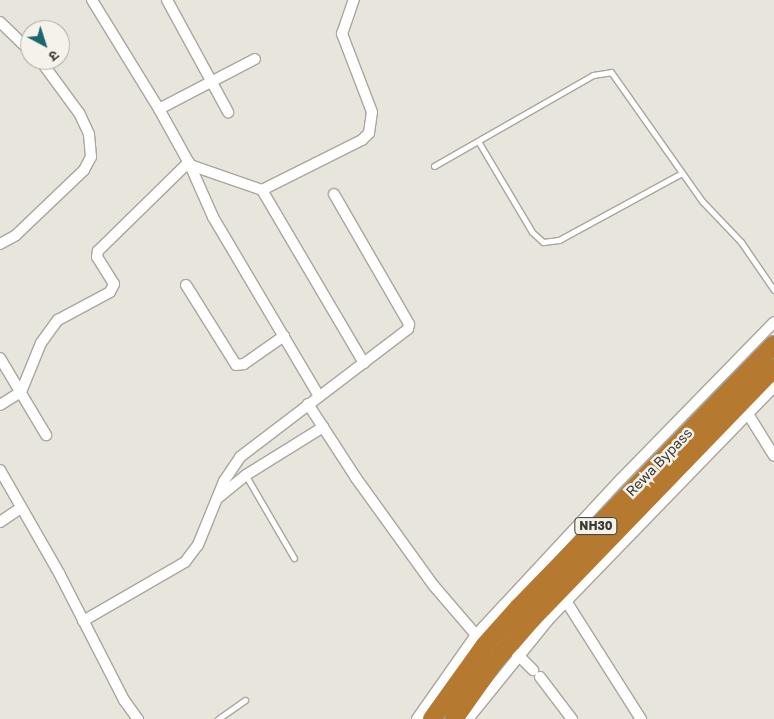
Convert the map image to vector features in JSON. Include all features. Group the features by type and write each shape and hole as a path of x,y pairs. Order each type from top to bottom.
{"highway":[{"name":"Rewa Bypass","path":"432,719 485,645 518,608 774,345"},
{"name":"Rewa Bypass","path":"454,719 495,661 532,618 774,368"}],"street":[{"path":"92,0 159,109 190,164 213,217 319,396"},
{"path":"167,0 213,81 228,112"},
{"path":"262,190 351,148 369,133 372,112 342,34 354,0"},
{"path":"0,22 20,41"},
{"path":"159,109 255,60"},
{"path":"0,244 16,235 84,170 92,157 89,134 79,113 47,70"},
{"path":"190,164 262,190 364,363"},
{"path":"0,405 21,392 41,343 52,326 68,313 106,295 113,288 112,280 98,257 98,251 190,164"},
{"path":"83,621 185,562 198,546 228,473 240,457 406,331 409,324 334,194"},
{"path":"186,285 236,365 244,364 284,336"},
{"path":"417,719 476,635 621,479 774,322"},
{"path":"0,358 46,435"},
{"path":"468,719 517,654 774,387"},
{"path":"308,404 434,586 476,635"},
{"path":"748,414 774,456"},
{"path":"219,497 246,475 323,427"},
{"path":"0,470 124,700 138,719"},
{"path":"0,522 21,508"},
{"path":"566,601 641,719"},
{"path":"517,654 536,674 572,719"}],"lane":[{"path":"434,166 593,75 607,71 619,79 702,201 741,242 774,290"},
{"path":"478,141 532,232 542,242 559,240 682,173"},
{"path":"246,475 294,558"},
{"path":"218,719 245,700"}]}
